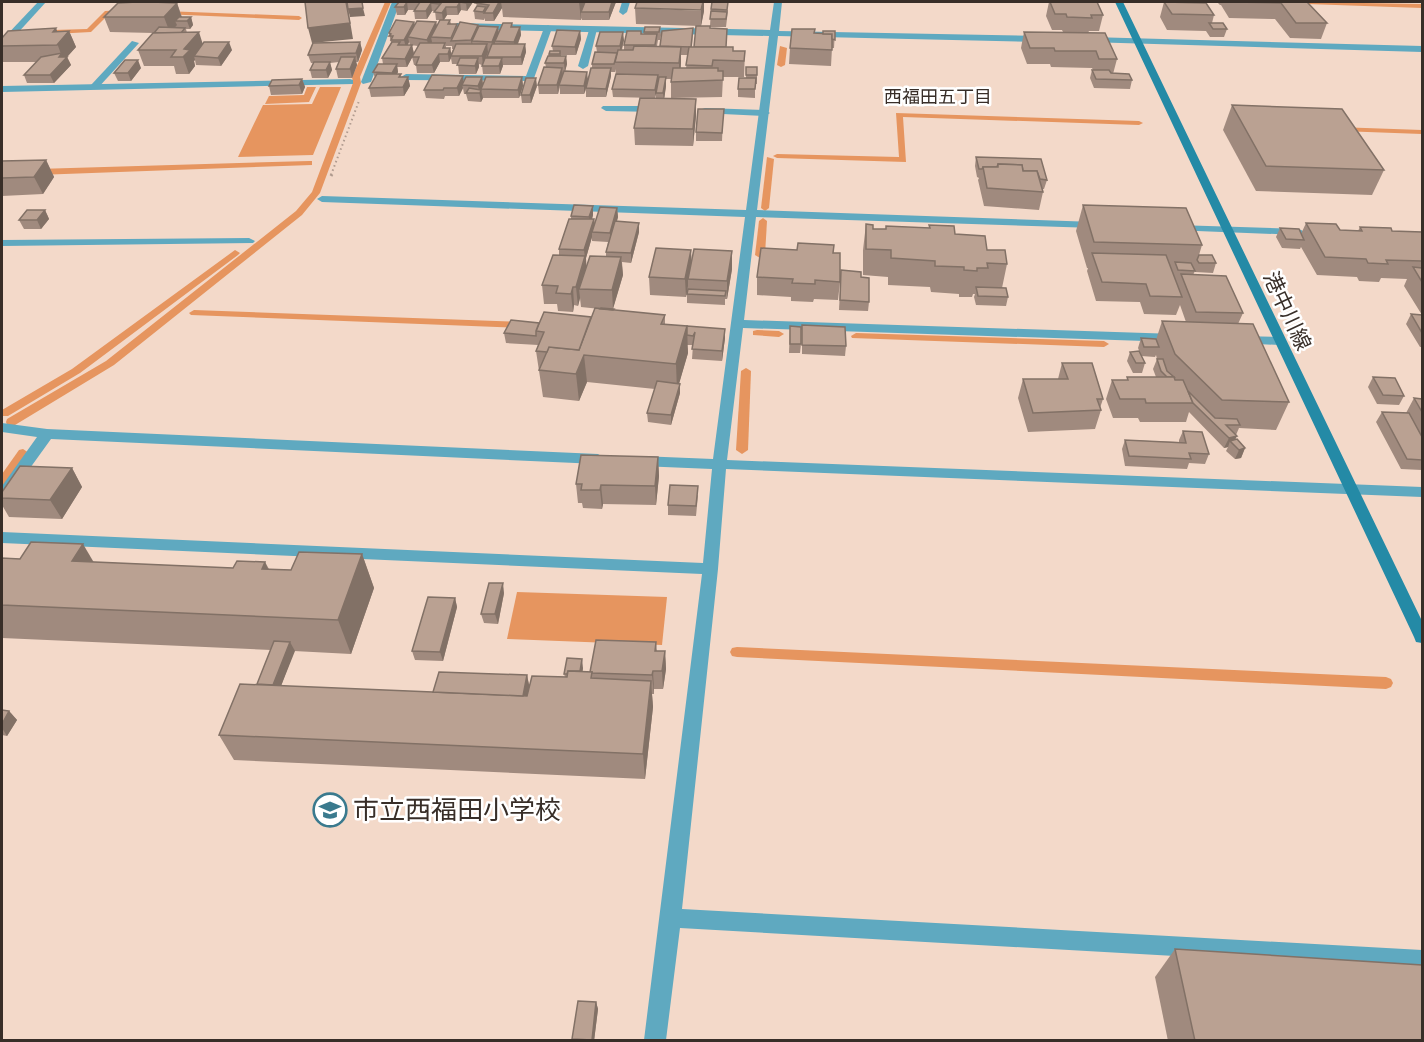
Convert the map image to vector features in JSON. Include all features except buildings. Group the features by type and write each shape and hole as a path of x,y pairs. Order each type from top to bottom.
{"main road":[{"name":"港中川線","path":"1119,2 1422,637"}],"street":[{"path":"2,45 42,2"},
{"path":"366,82 396,2"},
{"path":"623,12 626,2"},
{"path":"655,1041 710,569 719,465 778,2"},
{"path":"388,24 400,24"},
{"path":"445,26 1051,39"},
{"path":"406,77 530,79 548,28"},
{"path":"583,66 593,29"},
{"path":"1084,40 1422,49"},
{"path":"94,87 135,43"},
{"path":"2,89 350,82"},
{"path":"606,108 663,110"},
{"path":"697,111 765,113"},
{"path":"322,199 1106,226"},
{"path":"1165,228 1307,232"},
{"path":"2,243 249,241"},
{"path":"738,324 1191,339"},
{"path":"1227,340 1280,341"},
{"path":"2,428 47,434 719,465 1422,492"},
{"path":"2,496 47,434"},
{"path":"2,538 710,569"},
{"path":"671,918 1422,960"}],"path":[{"path":"322,199 366,82"}],"shaded area":[{"path":"307,87 316,87 309,102 265,104 269,96 304,95"},
{"path":"320,87 341,87 313,155 238,157 263,105 312,104"},
{"path":"517,592 667,597 662,645 507,639"}],"waterway":[{"path":"11,422 110,363 299,213 316,193 357,83 356,77 388,2"},
{"path":"1307,2 1422,6"},
{"path":"53,32 89,31 107,12 123,12"},
{"path":"164,13 299,18"},
{"path":"781,65 783,48"},
{"path":"777,156 903,160 899,115 1139,123"},
{"path":"1340,129 1422,132"},
{"path":"765,208 770,159"},
{"path":"37,172 309,163"},
{"path":"760,255 763,221"},
{"path":"4,413 76,371 235,253"},
{"path":"194,313 524,325"},
{"path":"757,333 779,334"},
{"path":"856,336 1104,344"},
{"path":"742,450 746,371"},
{"path":"2,482 23,453"},
{"path":"737,652 1386,683"}],"place":[{"name":"市立西福田小学校","path":"330,810"}],"district":[{"name":"西福田五丁目","path":"938,97"}]}
